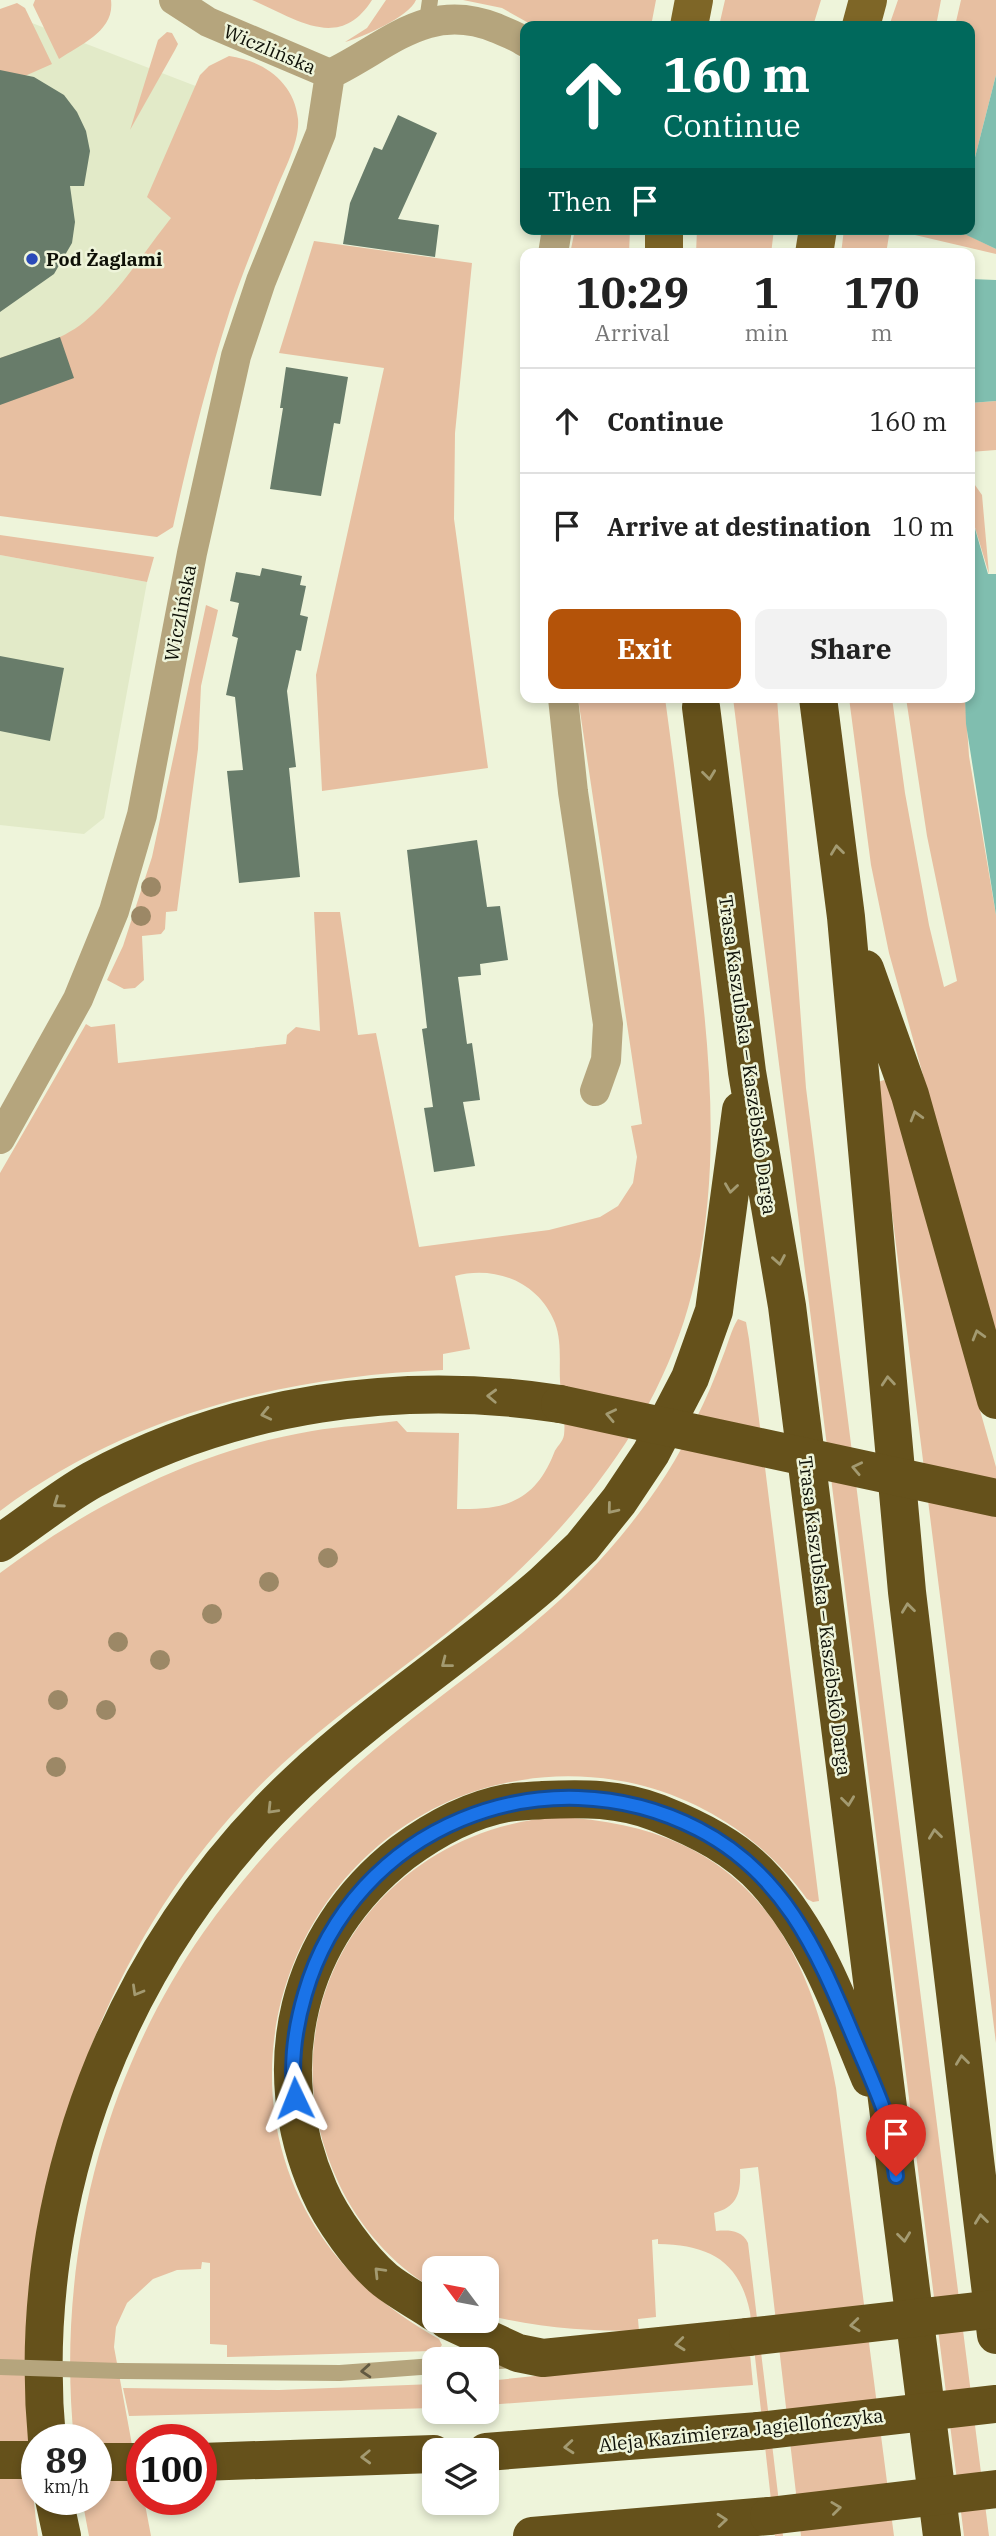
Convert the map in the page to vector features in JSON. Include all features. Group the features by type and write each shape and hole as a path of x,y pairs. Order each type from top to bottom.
{"highway":[{"name":"Trasa Kaszubska – Kaszëbskô Darga","path":"700,703 747,1072 787,1306 942,2536"},
{"path":"818,703 846,917 907,1592 996,2335"},
{"path":"846,917 910,1095 996,1401"},
{"path":"46,2424 46,2315 54,2236 76,2140 95,2083 126,2012 170,1934 202,1888 238,1844 297,1783 337,1748 493,1628 544,1583 582,1546 633,1480 676,1409 714,1311 747,1072"},
{"path":"0,1543 90,1481 158,1449 263,1414 365,1397 421,1393 509,1396 560,1404 996,1498"},
{"path":"422,2304 384,2279 348,2238 320,2192 299,2136 292,2080 297,2022 312,1970 340,1917 372,1877 422,1838 463,1816 508,1803 589,1797 639,1806 698,1829 733,1851 764,1879 795,1915 820,1957 888,2121"},
{"path":"475,2333 518,2353 543,2358 996,2309"},
{"name":"Aleja Kazimierza Jagiellończyka","path":"499,2451 759,2431 996,2404"},
{"path":"217,2461 422,2454"},
{"path":"0,2460 21,2460"},
{"path":"532,2536 769,2516 996,2489"},
{"path":"57,2515 62,2536"}],"main road":[{"path":"690,21 694,0"},
{"path":"862,21 868,0"}],"street":[{"name":"Wiczlińska","path":"174,0 208,22 330,74"},
{"name":"Wiczlińska","path":"0,1139 78,999 114,911 142,815 191,552 236,356 261,281 321,133 330,74 428,11 475,19 520,40"},
{"path":"564,703 573,792 608,1024 606,1060 595,1091"}],"lane":[{"path":"499,2361 543,2358"},
{"path":"0,2367 340,2373 422,2367"}],"shaded area":[{"path":"35,0 111,0 111,11 108,20 95,36 59,59 33,5"},
{"path":"252,0 372,0 359,16 346,25 331,28 301,22"},
{"path":"386,0 416,0 395,19 374,31 345,42 367,28"},
{"path":"463,0 656,0 652,21 525,21 502,8"},
{"path":"725,0 821,0 815,21 720,21"},
{"path":"898,0 941,0 937,21 891,21"},
{"path":"961,0 996,0 996,75 975,157 975,21 956,21"},
{"path":"17,3 25,8 52,64 0,87 0,9"},
{"path":"32,23 294,124 0,494 0,35"},
{"path":"167,32 172,33 178,44 130,130 158,40"},
{"path":"229,56 265,68 284,84 295,106 298,119 297,137 230,310 199,418 173,527 157,537 0,516 0,358 44,344 84,322 108,299 171,218 147,197 200,75 209,66"},
{"path":"574,235 630,235 629,248 571,248"},
{"path":"697,235 773,235 772,248 696,248"},
{"path":"843,235 889,235 887,248 842,248"},
{"path":"915,235 968,235 996,249 996,254"},
{"path":"314,241 472,263 455,433 454,519 488,768 322,791 316,675 384,368 279,353"},
{"path":"996,401 996,450 975,452 975,403"},
{"path":"975,485 982,495 989,574 975,528"},
{"path":"0,535 154,557 147,582 0,555"},
{"path":"0,555 147,582 104,818 84,834 0,825"},
{"path":"206,605 218,610 201,686 198,749 177,911 166,912 165,929 161,934 142,936 144,980 135,988 124,989 107,980 123,946 152,857"},
{"path":"579,703 666,703 705,1018 711,1120 706,1221 684,1321 666,1368 644,1413 618,1455 557,1532 485,1601 447,1633 299,1749 222,1827 158,1914 108,2008 70,2107 45,2211 31,2319 29,2424 21,2424 21,2515 36,2515 38,2536 0,2536 0,1573 72,1524 148,1483 228,1452 323,1429 397,1421 407,1432 459,1433 457,1509 504,1504 528,1492 538,1482 563,1438 564,1415 559,1337 548,1309 527,1287 514,1280 500,1275 470,1273 455,1276 470,1349 443,1354 443,1370 325,1381 267,1392 211,1407 155,1426 101,1449 0,1511 0,1173 86,1024 91,1027 115,1024 118,1063 286,1044 287,1035 296,1027 320,1031 314,912 340,912 358,1035 376,1033 419,1247 549,1230 600,1217 618,1206 633,1183 637,1157 631,1126 642,1124"},
{"path":"734,703 777,703 806,1088 989,2536 964,2536"},
{"path":"850,703 893,703 905,793 929,925 944,987 957,981 927,836 907,703 965,703 969,756 996,915 996,1337 889,953 871,865"},
{"path":"884,1080 888,1084 996,1467 996,2043 882,1133 878,1082"},
{"path":"738,1319 746,1322 819,1901 807,1899 773,1859 732,1826 709,1812 661,1791 611,1779 561,1776 488,1787 441,1805 386,1840 341,1884 306,1936 283,1994 273,2055 275,2117 291,2179 322,2237 360,2282 422,2328 422,2333 430,2333 439,2339 442,2345 422,2347 422,2351 227,2357 227,2345 210,2344 210,2263 202,2262 201,2269 177,2270 153,2279 127,2303 116,2327 114,2347 128,2424 126,2424 126,2515 147,2515 151,2536 89,2536 85,2515 112,2515 112,2424 73,2424 70,2374 72,2307 80,2241 94,2175 113,2111 137,2049 167,1989 203,1933 237,1888 313,1805 386,1740 550,1609 609,1550 646,1504 688,1437"},
{"path":"556,1817 617,1824 670,1839 714,1863 751,1894 781,1932 804,1977 823,2030 836,2088 894,2536 801,2536 758,2167 740,2169 739,2191 733,2203 714,2213 716,2231 739,2233 748,2243 783,2536 775,2536 750,2312 738,2280 730,2268 719,2259 707,2252 658,2244 658,2239 652,2240 656,2317 638,2319 639,2331 562,2328 525,2323 499,2318 499,2256 422,2256 422,2282 379,2244 347,2200 318,2120 313,2057 324,1997 348,1942 385,1895 433,1857 491,1830"},
{"path":"750,2354 753,2385 499,2404 499,2380"},
{"path":"422,2384 422,2408 129,2416 123,2388 279,2390"}],"water":[{"path":"996,75 996,249 967,235 975,235 975,157"},
{"path":"975,279 996,280 996,401 975,403"},
{"path":"975,528 988,574 996,574 996,915 966,724 965,703 975,703"}],"building":[{"path":"0,70 34,77 64,95 77,112 86,131 90,151 84,186 70,186 75,222 72,243 54,274 0,312"},
{"path":"398,115 437,133 398,219 439,225 435,257 343,244 350,203 374,147 382,150"},
{"path":"60,337 74,378 0,405 0,358"},
{"path":"286,367 348,377 340,424 334,423 321,496 270,489 283,408 280,408"},
{"path":"262,568 302,576 300,585 306,586 300,615 308,617 301,651 296,650 287,691 296,767 289,768 300,877 239,883 227,771 243,770 235,697 226,695 238,638 232,636 239,603 230,601 236,572 260,576"},
{"path":"0,656 64,668 50,741 0,731"},
{"path":"477,840 487,907 500,906 508,960 480,964 481,975 458,977 467,1044 472,1043 480,1100 463,1102 475,1166 434,1172 424,1108 433,1107 422,1029 427,1028 407,850"}],"place":[{"name":"Pod Żaglami","path":"32,259"}],"route":[{"path":"295,2098 292,2080 297,2022 312,1970 340,1917 372,1877 422,1838 463,1816 508,1803 589,1797 639,1806 698,1829 733,1851 764,1879 795,1915 820,1957 888,2121 896,2176"}]}
